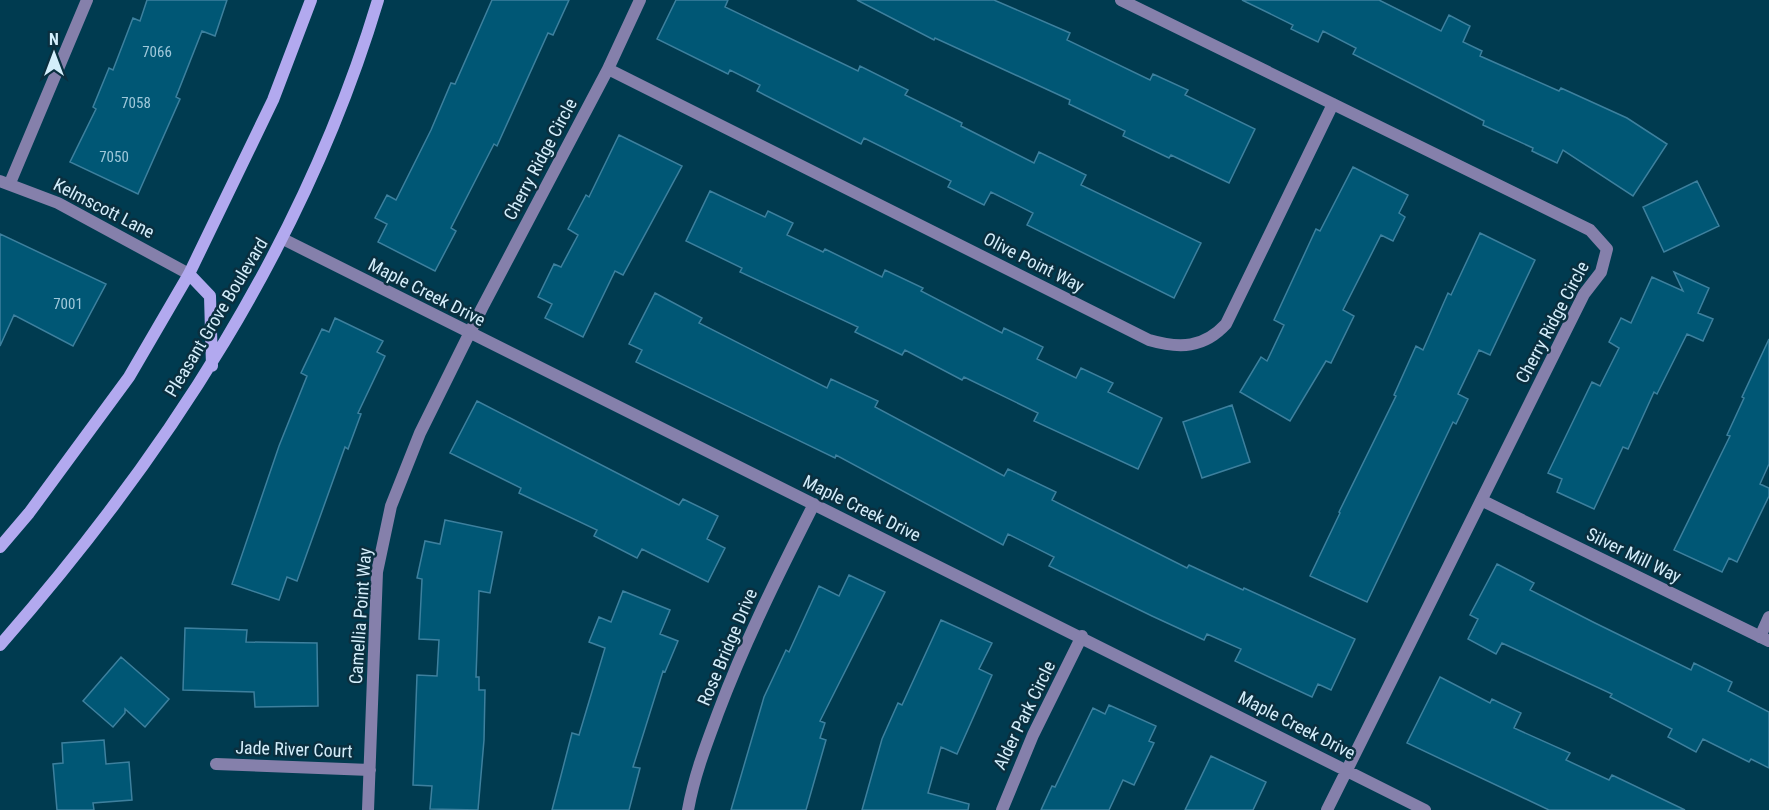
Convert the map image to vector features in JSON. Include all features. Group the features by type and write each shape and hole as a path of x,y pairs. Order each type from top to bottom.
{"main road":[{"path":"0,547 36,504 129,377 189,274 273,100 311,0"},
{"name":"Pleasant Grove Boulevard","path":"0,645 87,542 212,367 283,238 337,119 378,0"},
{"path":"189,274 210,296 212,367"}],"street":[{"path":"5,182 87,0"},
{"name":"Cherry Ridge Circle","path":"470,334 608,69 639,0"},
{"name":"Cherry Ridge Circle","path":"1121,0 1590,230 1607,249 1601,272 1584,294 1483,501 1345,770 1327,810"},
{"name":"Olive Point Way","path":"608,69 1138,335 1168,346 1203,343 1226,324 1333,104"},
{"name":"Kelmscott Lane","path":"5,182 58,203 189,274"},
{"name":"Maple Creek Drive","path":"283,238 470,334 1082,636 1425,810"},
{"name":"Camellia Point Way","path":"368,810 375,610 383,536 401,477 470,334"},
{"name":"Silver Mill Way","path":"1483,501 1764,639"},
{"name":"Rose Bridge Drive","path":"688,810 692,786 706,743 742,651 813,504"},
{"path":"1764,639 1769,618"},
{"name":"Alder Park Circle","path":"1002,810 1012,781 1033,735 1082,636"},
{"name":"Jade River Court","path":"216,764 370,770"}],"building":[{"path":"147,0 227,0 215,36 202,31 176,97 180,99 138,194 70,162 96,109 93,107 109,68 113,70 133,18 140,21"},
{"path":"492,0 569,0 553,35 548,33 497,146 494,144 451,228 456,231 435,271 378,242 387,224 375,218 387,195 396,200 431,130 451,83 455,84"},
{"path":"676,0 728,0 725,7 858,71 860,66 908,90 905,95 962,123 961,126 1034,163 1039,152 1086,175 1081,185 1201,243 1174,298 1027,225 1033,213 991,192 984,205 948,187 951,181 864,138 861,144 757,91 760,85 730,70 728,74 657,39"},
{"path":"857,0 994,0 1070,33 1067,40 1150,80 1153,74 1188,90 1185,95 1255,129 1229,183 1171,155 1169,158 1123,136 1125,131 1069,104 1070,100 935,38 934,40"},
{"path":"1242,0 1379,0 1441,31 1449,15 1470,26 1463,42 1482,51 1480,56 1559,91 1561,88 1627,118 1667,144 1633,196 1563,150 1557,163 1532,151 1533,148 1483,125 1484,121 1353,54 1356,48 1323,31 1318,42 1291,29 1293,25"},
{"path":"619,135 682,166 623,275 615,271 583,337 545,318 552,304 538,297 554,264 561,267 578,235 568,229 586,195 589,197"},
{"path":"1353,167 1408,195 1399,213 1405,217 1393,241 1381,235 1343,310 1354,316 1331,363 1326,361 1290,421 1240,392 1261,357 1267,361 1284,325 1274,320 1316,229 1320,231"},
{"path":"1697,181 1719,226 1664,252 1643,207"},
{"path":"710,191 765,217 768,211 793,223 787,235 823,252 825,249 882,277 885,270 923,288 921,291 1002,333 1004,328 1043,347 1037,359 1076,378 1081,368 1113,383 1108,392 1162,418 1138,469 1034,421 1038,413 964,377 962,380 905,350 902,355 855,332 858,327 740,272 742,268 686,241"},
{"path":"1480,233 1535,260 1490,355 1479,350 1458,394 1468,399 1456,424 1453,422 1367,602 1310,576 1396,396 1394,395 1416,346 1423,350 1448,293 1451,295"},
{"path":"0,234 106,284 73,346 14,315 0,346"},
{"path":"1674,272 1709,288 1698,313 1713,319 1703,341 1687,334 1657,394 1654,392 1628,449 1623,447 1594,509 1557,492 1562,479 1548,473 1592,382 1600,386 1619,348 1609,342 1621,318 1631,323 1652,277 1683,291"},
{"path":"655,293 702,318 699,323 827,388 831,379 878,401 875,407 1004,476 1008,469 1056,492 1052,500 1187,568 1189,565 1243,590 1244,588 1355,639 1331,690 1318,684 1312,697 1235,661 1241,649 1207,634 1204,640 1152,616 1049,566 1054,557 1008,534 1003,545 836,455 835,458 636,362 642,350 629,344"},
{"path":"335,318 383,341 377,352 385,356 358,413 361,414 348,449 345,447 297,581 287,577 279,600 232,584 279,446 307,376 301,373 322,329 329,332"},
{"path":"1769,339 1769,464 1760,484 1769,488 1769,496 1737,562 1729,558 1722,572 1674,550 1730,436 1727,435 1744,398 1742,397"},
{"path":"477,401 679,505 683,499 718,516 707,539 725,548 708,582 642,549 637,558 594,536 597,530 519,493 521,488 450,453"},
{"path":"1232,405 1250,462 1202,478 1183,422"},
{"path":"445,520 502,532 490,593 479,591 476,677 479,677 479,690 485,690 484,740 478,810 430,809 432,786 413,785 417,675 437,676 439,640 419,639 422,579 417,578 425,541 440,544"},
{"path":"1497,564 1534,583 1530,590 1595,623 1691,670 1694,663 1732,682 1728,691 1769,712 1769,768 1751,759 1749,762 1703,739 1696,752 1668,737 1672,729 1610,697 1612,694 1502,643 1496,654 1468,639 1478,619 1470,615"},
{"path":"849,575 885,592 820,721 825,723 820,738 826,740 806,810 731,810 764,697 786,650 789,652 819,586 839,596"},
{"path":"623,591 670,610 660,634 678,641 665,672 663,671 633,767 640,768 629,810 552,810 572,733 579,735 605,648 589,642 599,617 611,622"},
{"path":"941,620 992,643 979,669 992,675 957,754 941,747 928,793 969,804 968,810 862,810 882,739 898,703 902,705"},
{"path":"185,628 247,630 246,642 317,643 318,706 255,707 254,692 183,690"},
{"path":"121,657 169,699 145,727 125,709 125,713 113,727 83,701"},
{"path":"1440,677 1490,703 1492,699 1521,713 1514,728 1570,753 1566,760 1609,780 1612,775 1685,810 1549,810 1407,743"},
{"path":"1109,705 1156,726 1149,741 1154,743 1134,785 1123,780 1109,810 1041,810 1052,786 1055,787 1093,708 1105,714"},
{"path":"104,740 106,764 129,762 132,800 93,803 94,810 57,810 53,764 63,763 62,743"},
{"path":"1211,756 1266,782 1253,810 1185,810"}]}
